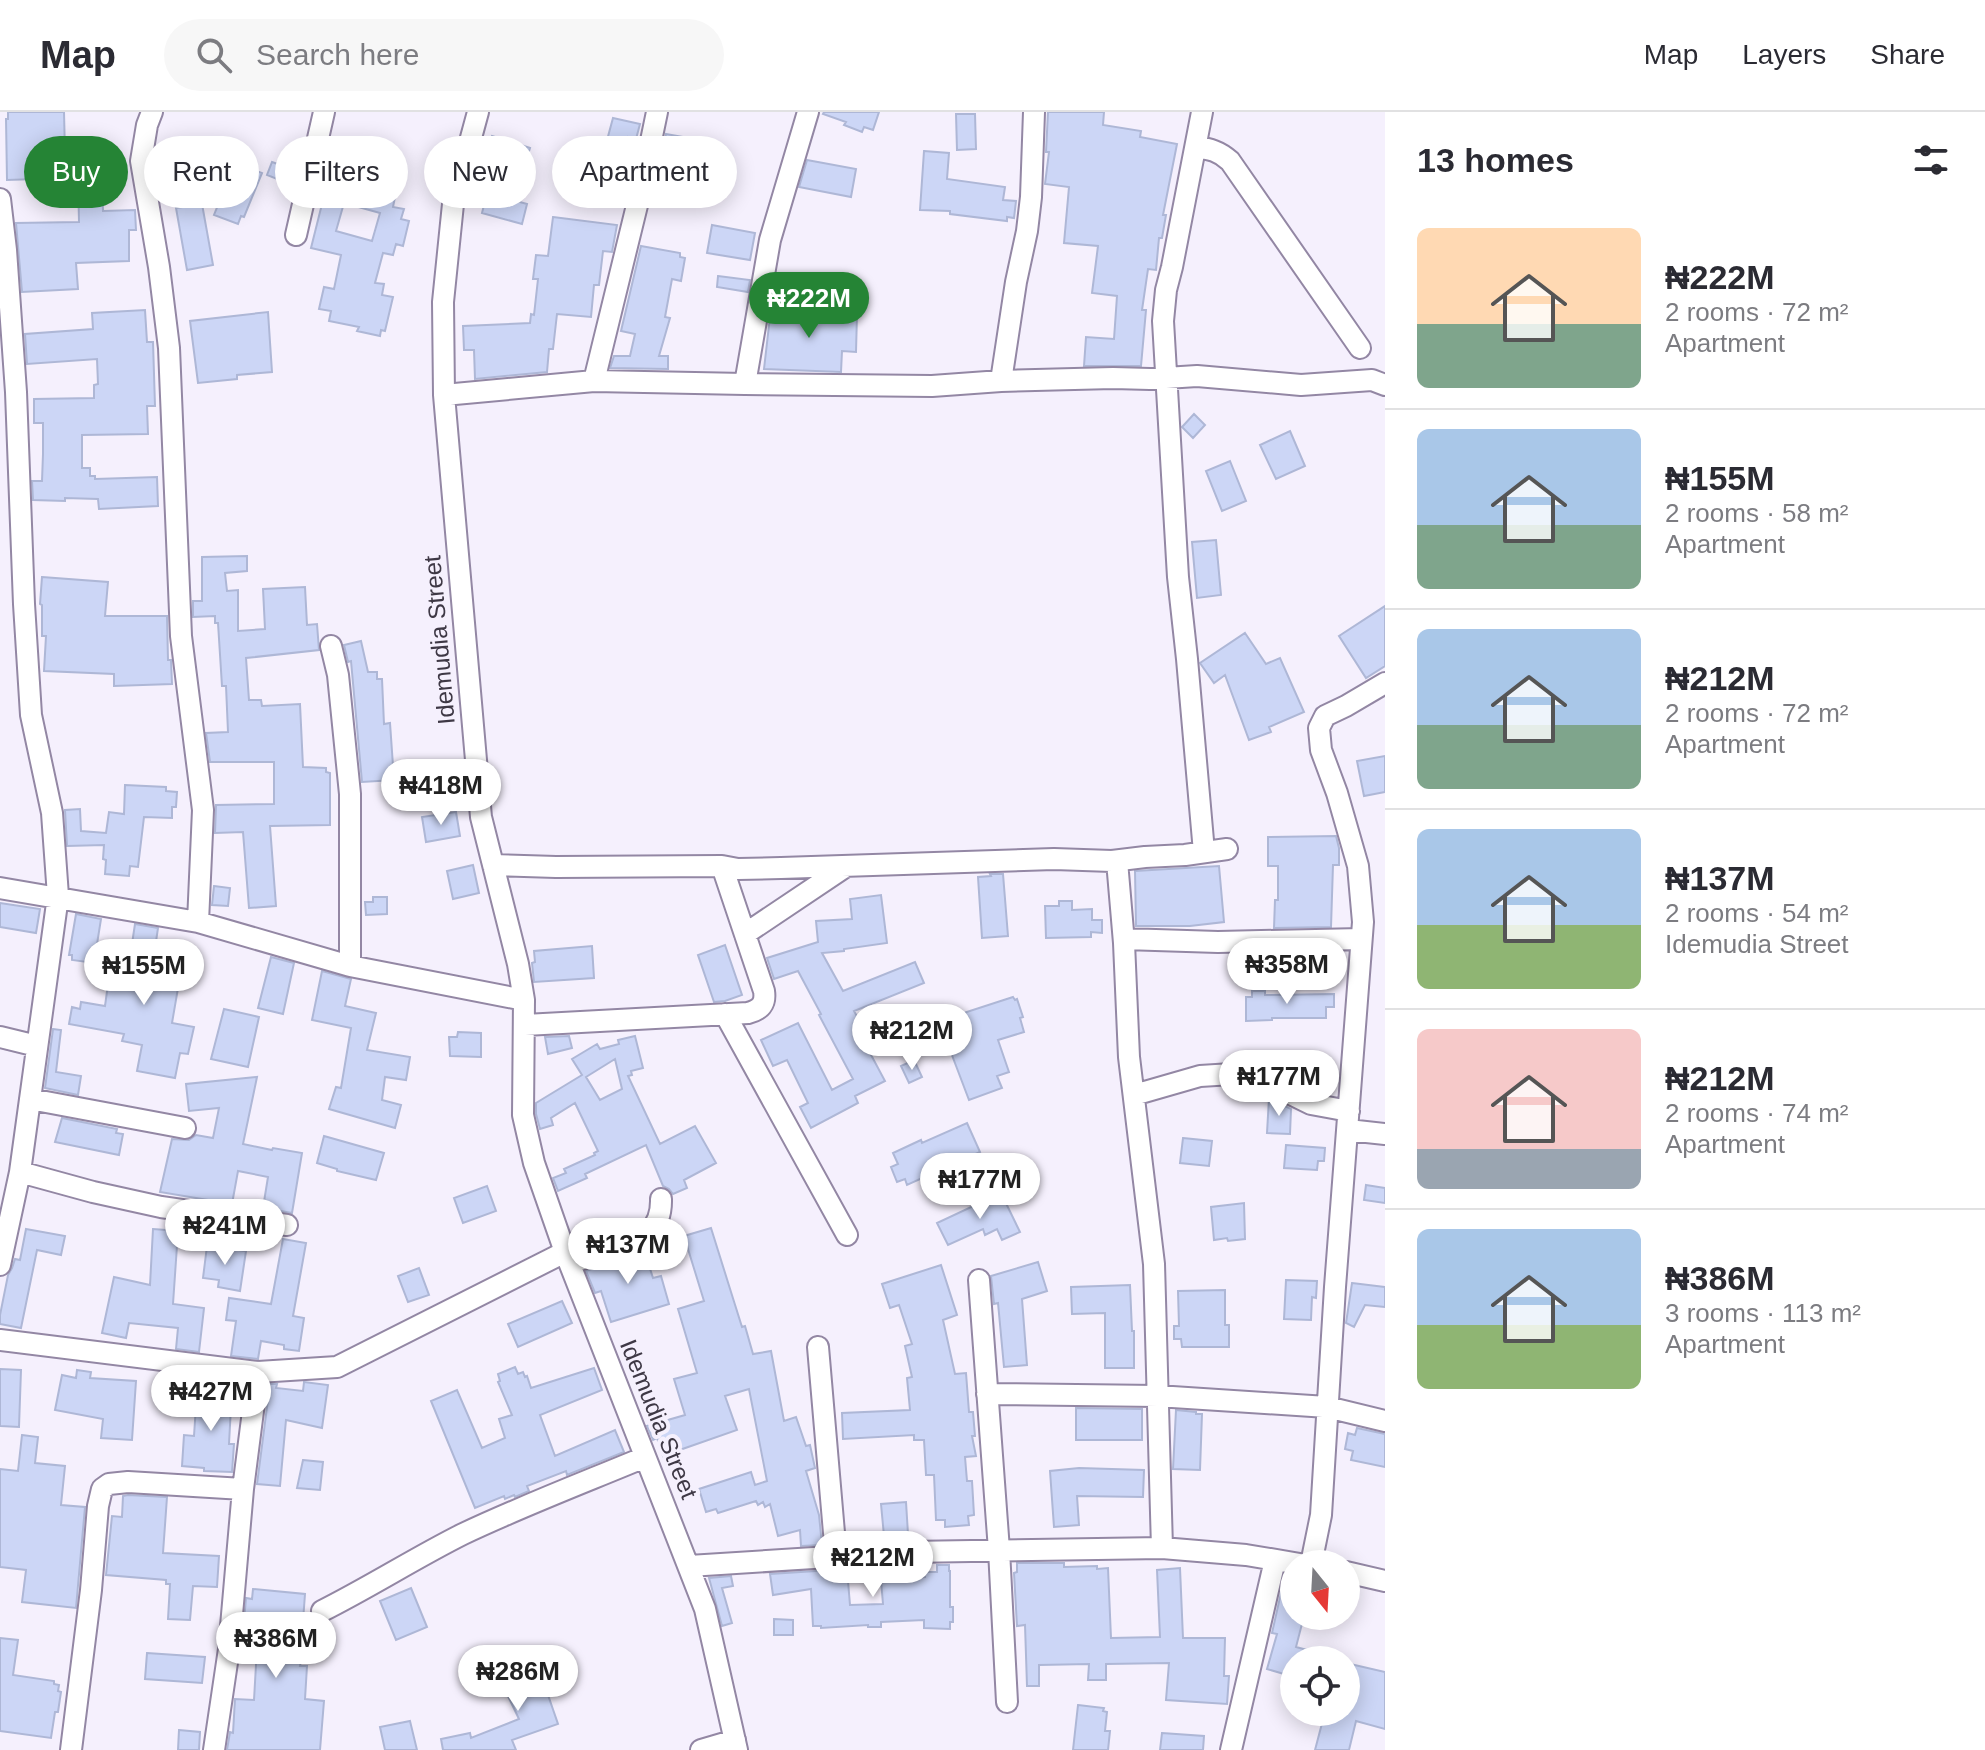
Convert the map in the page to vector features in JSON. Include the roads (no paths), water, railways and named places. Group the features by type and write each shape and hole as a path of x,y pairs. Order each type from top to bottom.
{"street":[{"path":"152,112 141,161 169,348 181,636 203,810 198,922"},
{"path":"296,235 324,112"},
{"name":"Idemudia Street","path":"478,112 453,204 443,302 444,395 481,817 524,1000 523,1115 534,1163 568,1258 705,1609 736,1745"},
{"path":"594,381 657,112"},
{"path":"745,384 770,240 808,112"},
{"path":"1001,381 1027,231 1034,112"},
{"path":"1202,112 1166,290 1163,321 1178,577 1204,852"},
{"path":"1196,147 1222,153 1230,161 1360,348"},
{"path":"0,199 16,392 31,715 52,813 58,896 30,1099 12,1179 0,1265"},
{"path":"444,395 594,381 932,386 1197,376 1301,385 1372,380 1385,385"},
{"path":"331,646 338,675 350,794 350,966"},
{"path":"1314,1550 1321,1515 1363,922 1358,866 1321,750 1319,728 1325,716 1385,683"},
{"path":"493,865 722,866 738,869 845,867 1054,859 1117,861 1227,849"},
{"path":"1117,861 1129,1057 1154,1264 1162,1548"},
{"path":"525,1025 756,1011 765,998 722,866"},
{"path":"745,934 845,867"},
{"path":"0,888 198,922 350,966 524,1000"},
{"path":"1124,939 1218,942 1361,939"},
{"path":"725,1014 847,1235"},
{"path":"0,1037 37,1046"},
{"path":"1134,1095 1200,1076 1232,1074 1258,1078 1311,1104 1385,1134"},
{"path":"30,1099 185,1128"},
{"path":"12,1179 161,1207 287,1225"},
{"path":"0,1340 258,1372 337,1367 568,1258 634,1242 650,1233 661,1211 661,1199"},
{"path":"979,1280 1007,1702"},
{"path":"818,1347 836,1556"},
{"path":"214,1750 229,1649 243,1489 258,1372"},
{"path":"987,1394 1157,1396 1327,1407 1385,1421"},
{"path":"322,1611 466,1533 645,1457"},
{"path":"71,1750 102,1489 109,1484 128,1482 243,1489"},
{"path":"689,1566 836,1556 1162,1548 1280,1561"},
{"path":"1231,1750 1275,1560"},
{"path":"1360,1575 1385,1581"},
{"path":"701,1750 736,1745"}]}
